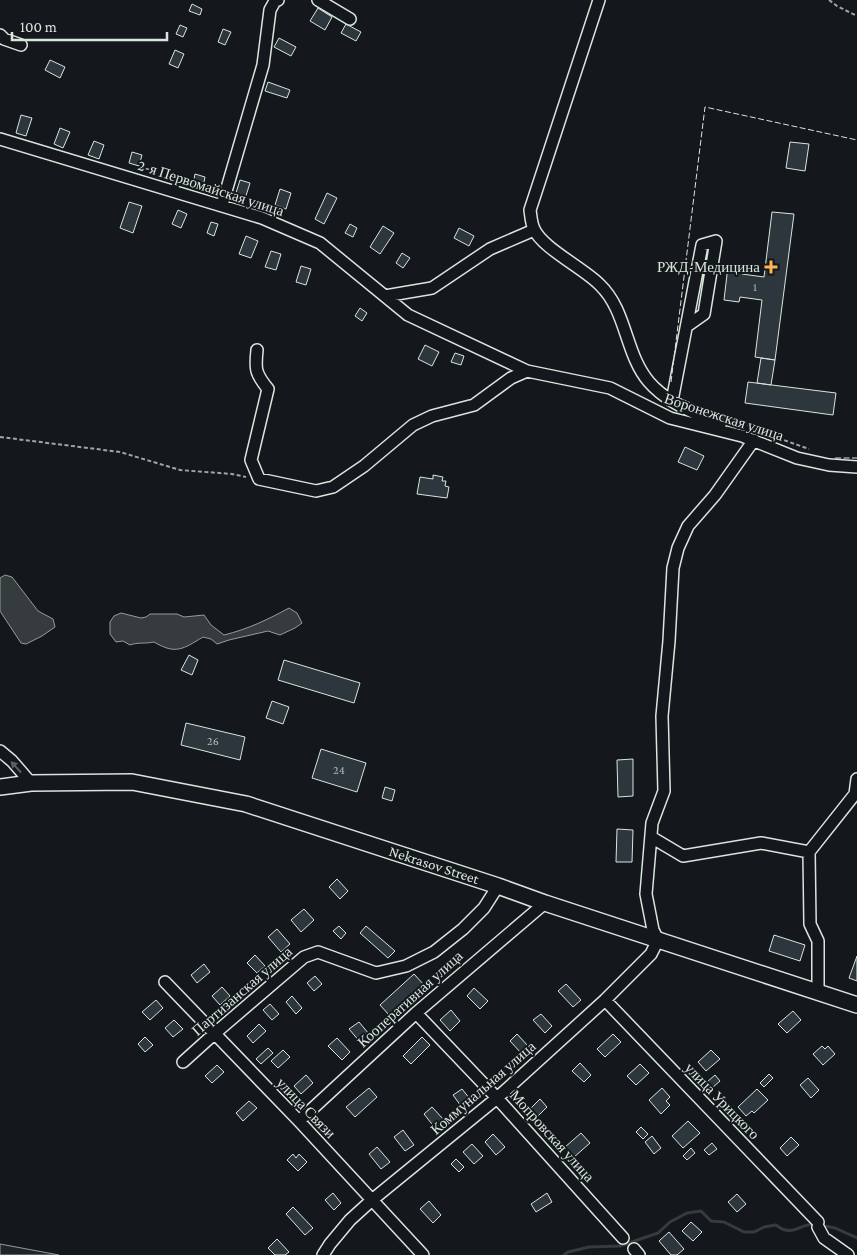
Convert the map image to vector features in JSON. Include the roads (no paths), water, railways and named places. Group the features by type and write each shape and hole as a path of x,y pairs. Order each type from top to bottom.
{"main road":[{"name":"Nekrasov Street","path":"0,787 31,783 132,782 246,804 857,1005"}],"street":[{"path":"222,205 263,65 270,10 275,1 278,0"},
{"path":"318,0 350,19"},
{"path":"599,0 530,210 534,230 548,245 600,284 612,298 638,366 650,383 672,401 742,436"},
{"path":"0,35 21,45"},
{"name":"2-я Первомайская улица","path":"0,139 222,205 262,218 320,243 408,315 528,371"},
{"path":"385,296 432,288 490,249 534,230"},
{"path":"672,401 702,244 716,241 704,314 687,326"},
{"path":"257,350 255,367 260,380 268,388 251,460 259,479 316,491 333,487 364,466 412,425 432,416 474,405 511,378 528,371"},
{"name":"Воронежская улица","path":"528,371 610,388 670,418 742,436 797,458 829,465 857,467"},
{"path":"658,940 653,930 646,894 652,823 664,791 662,716 673,568 678,548 688,526 715,495 754,440"},
{"path":"0,751 31,783"},
{"path":"818,992 818,941 810,924 809,852 855,794 857,780"},
{"path":"651,837 683,856 761,843 809,852"},
{"name":"Партизанская улица","path":"183,1062 304,957 318,952 376,973 406,966 434,952 463,929 484,908 498,886"},
{"name":"Кооперативная улица","path":"299,1122 416,1012 545,903"},
{"name":"Коммунальная улица","path":"323,1255 350,1220 372,1200 497,1098 605,1000 651,954 658,940"},
{"name":"улица Связи","path":"165,982 423,1255"},
{"name":"улица Урицкого","path":"605,1000 818,1225 824,1238 848,1255"},
{"name":"Мопровская улица","path":"416,1012 497,1098 623,1238"}],"waterway":[{"path":"564,1255 568,1252 589,1247 620,1246 658,1233 670,1222 687,1213 701,1211 711,1221 724,1222 744,1232 754,1232 764,1227 776,1225 782,1229 791,1230 814,1224"},
{"path":"820,1225 835,1228 857,1238"}],"place":[{"name":"РЖД-Медицина","path":"771,267"}]}
